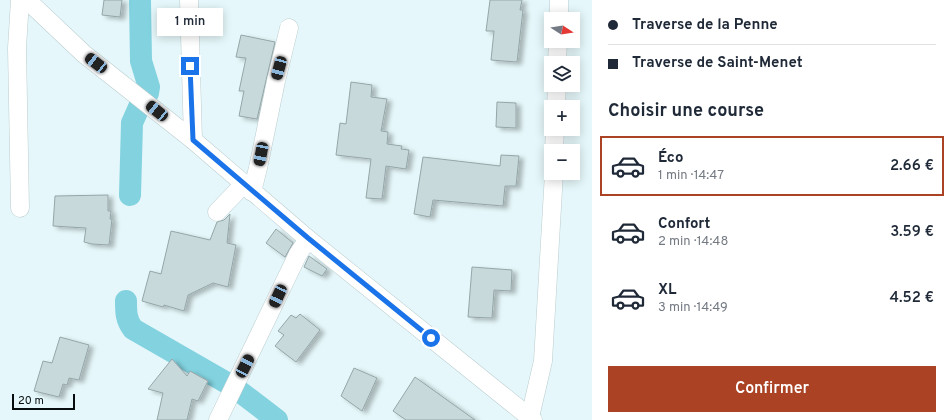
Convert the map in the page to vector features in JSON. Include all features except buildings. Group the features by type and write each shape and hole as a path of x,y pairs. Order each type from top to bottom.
{"street":[{"path":"20,0 17,48 20,208"},
{"path":"27,0 84,54 193,140 308,238 532,419 543,361 554,180"},
{"path":"189,0 193,140"},
{"path":"559,0 559,12"},
{"path":"217,212 248,188 258,168 276,81 290,28"},
{"path":"218,420 298,254 308,238"}],"waterway":[{"path":"140,0 141,61 149,87 148,93"},
{"path":"130,195 132,123 140,105"},
{"path":"126,301 127,316 133,329 227,383"},
{"path":"239,391 277,420"}],"route":[{"path":"190,66 193,140 308,238 431,338"}]}
